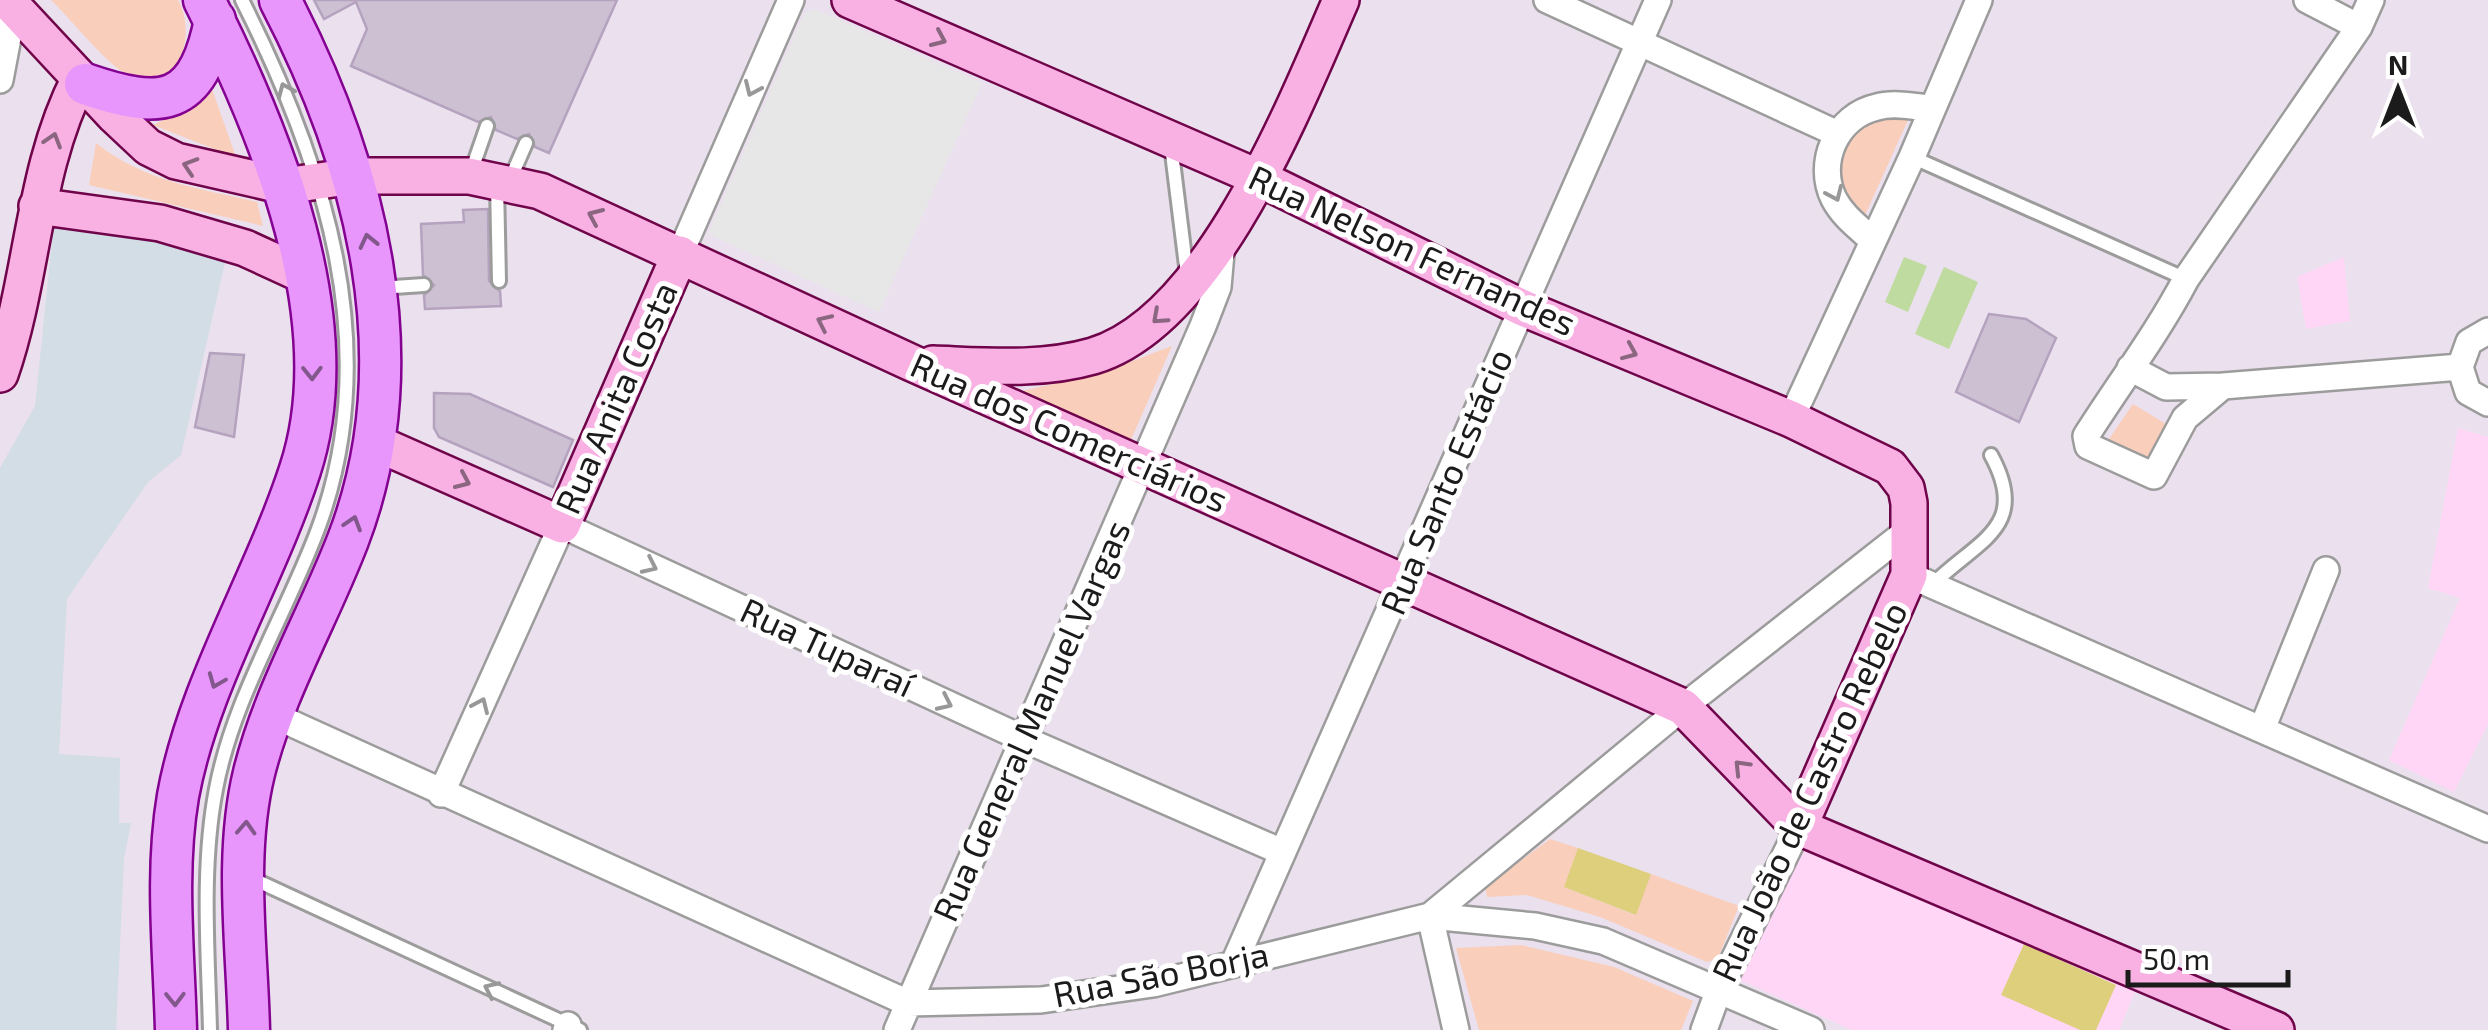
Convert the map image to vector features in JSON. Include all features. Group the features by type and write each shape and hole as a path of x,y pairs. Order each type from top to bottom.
{"main road":[{"path":"176,1030 173,858 178,798 194,739 301,468 313,408 306,276 296,231 319,181 307,52 280,0"},
{"path":"220,7 249,92 319,181 377,288 381,345 374,442 348,538 273,716 247,805 244,875 249,1030"},
{"path":"82,81 141,101 173,96 186,89 204,65 220,7"}],"street":[{"name":"Rua Anita Costa","path":"441,794 791,0"},
{"name":"Rua Nelson Fernandes","path":"850,0 1257,177 1523,308 1790,419 1899,475 1906,488 1916,560"},
{"path":"912,364 1015,367 1096,356 1130,341 1161,318 1222,242 1342,0"},
{"path":"1548,0 1838,134"},
{"name":"Rua Santo Estácio","path":"1234,963 1658,0"},
{"path":"1790,419 1912,157 1979,0"},
{"path":"2307,0 2359,27"},
{"path":"2223,386 2185,418 2157,474 2149,476 2088,446 2085,440 2186,280 2359,27 2371,0"},
{"name":"Rua dos Comerciários","path":"10,3 148,147 176,161 319,181 491,180 540,190 912,364 1683,707 1799,826"},
{"path":"0,80 10,3"},
{"path":"0,374 17,325 37,206 56,129 82,81"},
{"path":"1871,238 1846,217 1828,184 1830,150 1838,134 1868,109 1898,105 1931,108"},
{"path":"37,206 160,223 246,248 306,276"},
{"path":"246,248 271,244 296,231"},
{"name":"Rua General Manuel Vargas","path":"897,1030 1026,740 1218,287 1222,242"},
{"path":"2488,332 2469,342 2460,366 2468,392 2488,403"},
{"path":"2130,368 2166,388 2460,366"},
{"name":"Rua Tuparaí","path":"374,442 1026,740 1282,852"},
{"path":"1916,560 2262,729 2488,829"},
{"name":"Rua São Borja","path":"273,716 908,1003 1041,1000 1153,984 1430,916 1683,707 1916,560"},
{"name":"Rua João de Castro Rebelo","path":"1704,1030 1916,560"},
{"path":"2262,729 2326,570"},
{"path":"1799,826 2276,1030"},
{"path":"1456,1030 1430,916 1535,926 1603,941 1811,1030"}],"lane":[{"path":"487,126 499,281"},
{"path":"1170,140 1189,286"},
{"path":"491,180 526,143"},
{"path":"1912,157 2186,280"},
{"path":"210,1030 208,859 216,788 234,728 318,530 342,445 347,395 345,306 319,181"},
{"path":"377,288 424,286"},
{"path":"1916,560 2000,525 2007,490 1991,455"},
{"path":"244,875 571,1028"}],"shaded area":[{"path":"51,0 178,0 186,30 179,60 160,79 146,81 129,76 99,52"},
{"path":"814,9 982,83 879,312 708,234 804,14"},
{"path":"212,89 236,157 153,125 191,107"},
{"path":"1896,116 1908,120 1861,224 1839,188 1841,154 1856,127"},
{"path":"96,143 153,175 257,202 263,226 89,185"},
{"path":"54,222 109,227 226,258 181,455 148,482 67,599 59,754 120,758 119,823 131,823 124,859 116,1030 0,1030 0,468 35,406"},
{"path":"1904,257 1927,266 1908,312 1885,302"},
{"path":"2344,257 2350,321 2306,329 2297,277"},
{"path":"1944,267 1978,282 1949,349 1915,334"},
{"path":"1172,346 1130,442 1022,391 1101,373"},
{"path":"2133,404 2166,424 2150,465 2107,442"},
{"path":"2458,428 2488,437 2488,724 2454,792 2389,760 2460,598 2428,588"},
{"path":"1550,839 1578,848 1565,887 1635,915 1651,874 1739,906 1718,958 1707,962 1600,917 1527,895 1487,897 1485,887"},
{"path":"1802,841 2137,987 2119,1030 1852,1030 1740,980"},
{"path":"1578,848 1651,874 1636,915 1564,887"},
{"path":"2024,944 2116,985 2096,1030 2080,1030 2001,995"},
{"path":"1521,945 1614,967 1693,1001 1681,1030 1479,1030 1456,948"}],"building":[{"path":"314,0 617,0 549,153 535,147 529,134 517,139 496,130 491,117 478,122 351,66 367,29 356,2 324,19"},
{"path":"488,209 489,281 500,291 501,306 425,309 424,295 434,285 423,275 421,224 464,222 463,210"},
{"path":"1989,314 2026,319 2056,338 2019,422 1956,392"},
{"path":"210,353 244,355 234,437 195,427"},
{"path":"434,393 470,394 573,440 553,487 439,437 434,428"}]}
